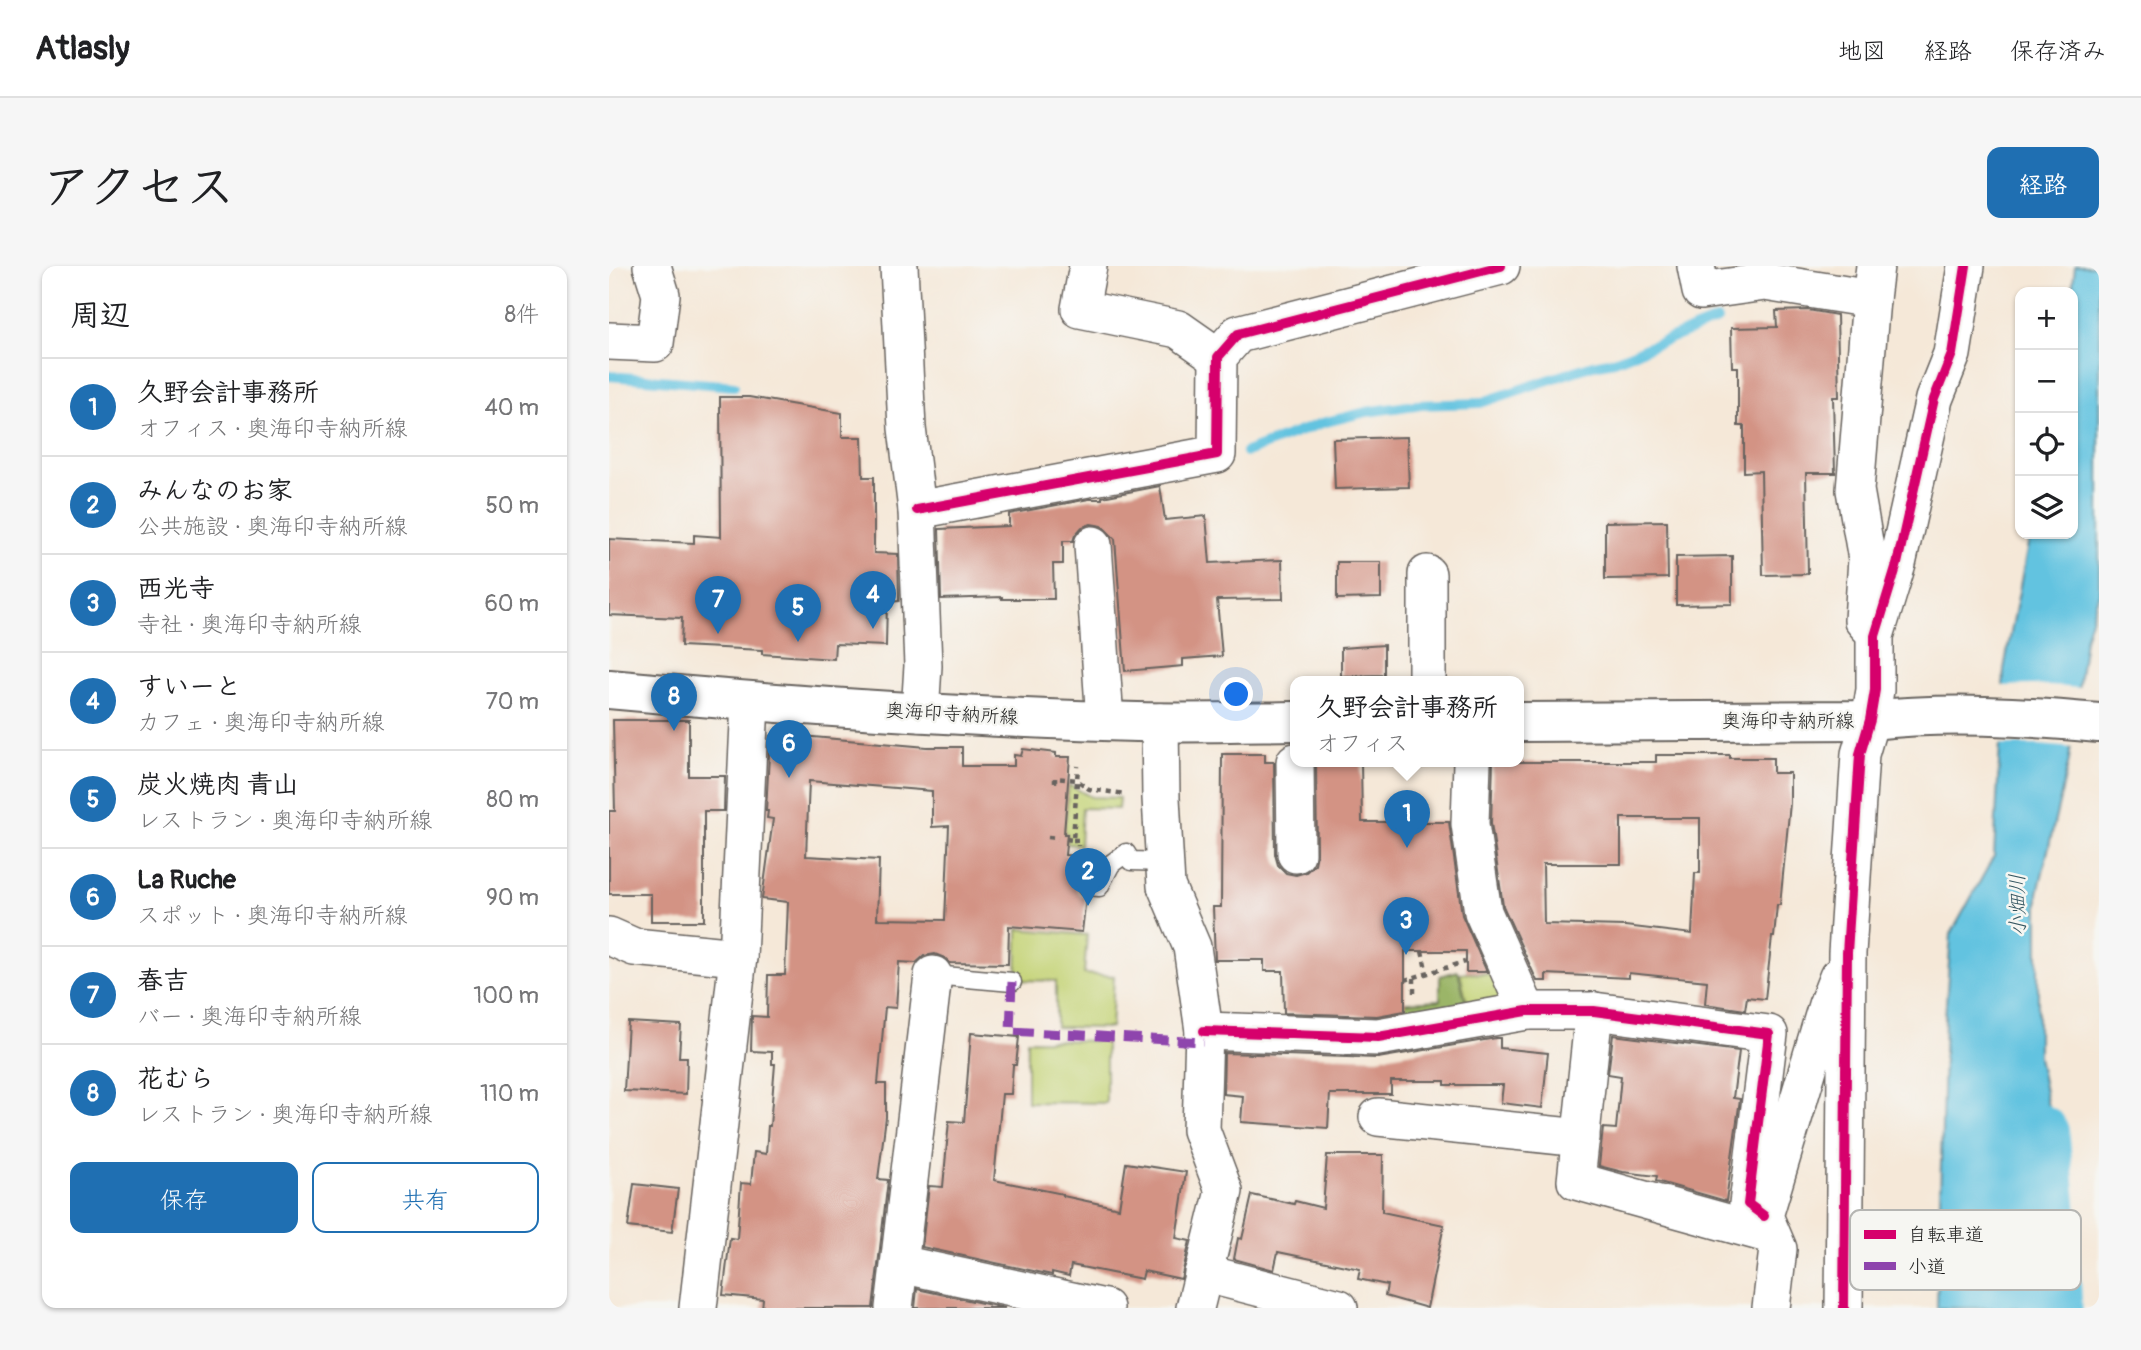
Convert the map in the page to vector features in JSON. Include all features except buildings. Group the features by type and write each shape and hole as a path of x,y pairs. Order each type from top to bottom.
{"main road":[{"name":"奥海印寺納所線","path":"609,689 750,702 1105,722 1290,722"},
{"name":"奥海印寺納所線","path":"1524,722 2034,717 2099,723"}],"street":[{"path":"609,341 655,343 661,295 652,266"},
{"path":"899,266 907,428 917,510 923,666 920,713"},
{"path":"1088,266 1080,309 1178,329 1218,357"},
{"path":"917,510 1217,454 1218,357 1238,334 1501,266"},
{"path":"1696,266 1701,290 1765,282 1873,283 1855,490 1867,559 1863,620 1875,636"},
{"path":"1844,1308 1847,953 1860,754 1887,719 1875,690 1875,636 1897,565 1934,399 1952,354 1966,266"},
{"path":"1093,545 1105,722"},
{"path":"1427,575 1427,676"},
{"path":"698,1308 738,957 750,702"},
{"path":"1160,722 1165,886 1192,947 1204,1031 1201,1129 1224,1191 1195,1308"},
{"path":"1295,767 1296,854"},
{"path":"1472,767 1470,824 1488,961 1527,1011"},
{"path":"609,936 634,947 738,957"},
{"path":"1767,1225 1827,1005 1847,953"},
{"path":"894,1308 933,975"},
{"path":"1204,1031 1378,1037 1527,1011 1594,1011 1769,1034 1748,1204 1767,1225 1778,1249 1771,1308"},
{"path":"1594,1011 1576,1181 1767,1225"},
{"path":"1378,1116 1581,1138"},
{"path":"900,1264 1105,1308"},
{"path":"1203,1273 1339,1308"}],"lane":[{"path":"1088,886 1099,887 1111,864 1126,853 1131,861 1165,862"},
{"path":"933,975 1011,982"}],"path":[{"path":"1073,840 1078,766"},
{"path":"1055,783 1055,778 1077,780 1089,789 1161,798"},
{"path":"1048,837 1058,838"},
{"path":"1066,839 1078,840 1078,846"},
{"path":"1422,951 1427,974"},
{"path":"1405,980 1488,961"},
{"path":"1414,978 1414,995"}],"green space":[{"path":"1069,785 1091,797 1119,798 1118,809 1082,808 1080,845 1067,844 1068,834 1064,833"},
{"path":"1018,929 1087,935 1084,974 1114,976 1111,1028 1056,1027 1056,981 1017,980"},
{"path":"1458,971 1468,1011 1378,1029 1394,1019 1395,1003 1440,1000 1440,976"},
{"path":"1460,973 1492,974 1504,1004 1469,1011"},
{"path":"1027,1040 1106,1041 1106,1103 1027,1102"}],"water":[{"path":"2075,266 2099,266 2099,592 2085,639 2069,760 2038,893 2038,1057 2059,1162 2048,1210 1940,1210 1945,1018 1951,934 1994,856 2004,669 2029,539 2078,539 2078,287 2073,287"},
{"path":"1937,1290 2036,1290 2035,1308 1937,1308"}],"pier":[{"path":"2000,686 2082,688 2074,748 1997,745"}],"waterway":[{"path":"1246,452 1322,423 1366,412 1415,405 1480,403 1593,365 1614,361 1717,320"},
{"path":"609,376 734,386"},
{"name":"小畑川","path":"2038,1135 2045,1210"},
{"name":"小畑川","path":"2050,1290 2051,1308"}],"marked path":[{"path":"1012,982 1010,1031 1204,1042"}],"cycle path":[{"path":"917,510 1217,454 1218,357 1238,334 1501,266"},
{"path":"1844,1308 1847,953 1860,754 1875,690 1875,636 1897,564 1934,399 1952,354 1966,266"},
{"path":"1204,1031 1378,1037 1527,1011 1594,1011 1769,1034 1748,1204 1764,1216"}],"place":[{"name":"すいーと","path":"873,629"},
{"name":"春吉","path":"718,634"},
{"name":"炭火焼肉 青山","path":"798,642"},
{"name":"花むら","path":"674,731"},
{"name":"La Ruche","path":"789,778"},
{"name":"久野会計事務所","path":"1407,848"},
{"name":"みんなのお家","path":"1088,906"},
{"name":"西光寺","path":"1406,955"}]}
